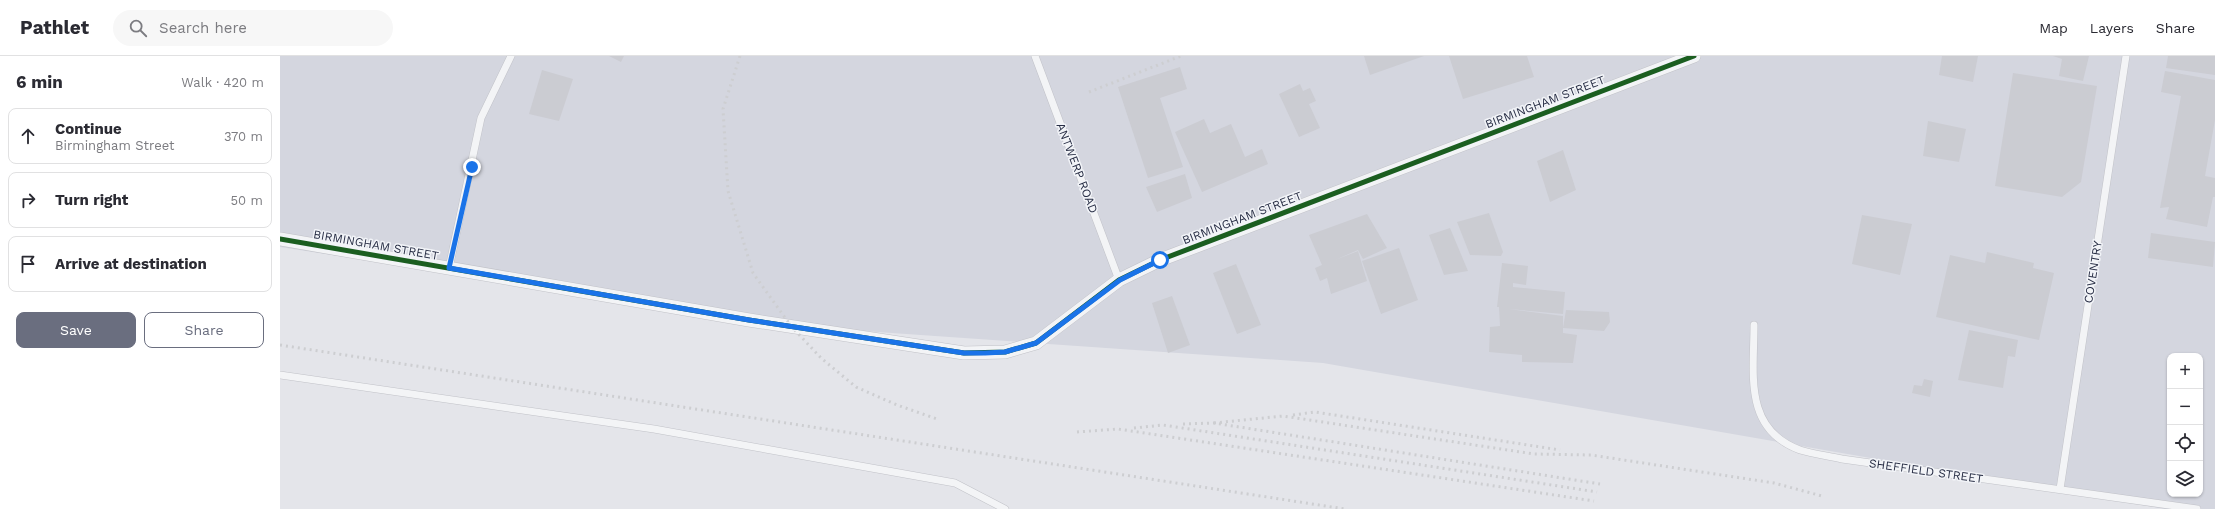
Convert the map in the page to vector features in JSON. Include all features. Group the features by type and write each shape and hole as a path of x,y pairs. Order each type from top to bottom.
{"street":[{"name":"BIRMINGHAM STREET","path":"280,239 749,320 964,353 1005,352 1036,343 1120,280 1160,260 1694,56"}],"lane":[{"path":"449,268 482,118 511,56"},
{"name":"ANTWERP ROAD","path":"1035,56 1120,280"},
{"name":"COVENTRY","path":"2060,489 2126,56"},
{"name":"SHEFFIELD STREET","path":"1754,325 1754,389 1758,411 1769,430 1783,441 1800,450 1842,459 2197,509"},
{"path":"280,375 654,429 954,482 1005,509"}],"shaded area":[{"path":"280,56 2215,56 2215,509 2165,509 1323,363 791,326 280,247"}],"building":[{"path":"609,56 624,56 621,62"},
{"path":"1364,56 1424,56 1370,75"},
{"path":"1449,56 1527,56 1534,77 1463,99"},
{"path":"1942,56 1978,56 1973,82 1939,75"},
{"path":"2053,56 2089,56 2083,81 2059,76 2062,59"},
{"path":"2168,56 2215,56 2215,75 2166,68"},
{"path":"1180,67 1187,89 1160,98 1183,167 1148,178 1118,87"},
{"path":"542,70 573,79 559,121 529,114"},
{"path":"2165,71 2215,80 2215,120 2205,176 2215,178 2215,197 2213,197 2207,227 2166,219 2169,207 2160,208 2181,96 2161,92"},
{"path":"2013,73 2097,86 2081,182 2062,197 1995,186"},
{"path":"1300,84 1303,91 1310,88 1316,101 1309,104 1320,128 1299,137 1279,94"},
{"path":"1204,119 1210,133 1231,124 1245,157 1262,149 1268,164 1202,192 1175,132"},
{"path":"1928,121 1966,129 1959,162 1923,156"},
{"path":"1563,150 1576,190 1550,202 1537,161"},
{"path":"1185,174 1192,198 1157,212 1146,187"},
{"path":"1489,213 1503,252 1501,256 1470,255 1457,222"},
{"path":"1367,214 1387,248 1363,259 1358,250 1335,260 1358,251 1367,281 1331,294 1327,278 1320,281 1315,268 1322,265 1309,235"},
{"path":"1862,215 1912,224 1900,275 1852,264"},
{"path":"1450,228 1468,271 1444,275 1429,235"},
{"path":"2151,233 2215,242 2213,267 2148,258"},
{"path":"1399,248 1418,300 1381,314 1362,261"},
{"path":"1987,252 2034,263 2033,268 2054,273 2039,340 1936,317 1950,255 1985,263"},
{"path":"1502,263 1528,266 1526,285 1513,283 1513,287 1565,292 1563,314 1509,309 1563,316 1563,333 1577,335 1573,363 1522,362 1522,355 1489,352 1490,327 1500,326 1499,307 1497,307"},
{"path":"1236,264 1261,325 1237,334 1213,273"},
{"path":"1172,296 1190,345 1168,353 1152,303"},
{"path":"1566,310 1609,312 1610,322 1604,331 1563,328"},
{"path":"1969,330 2018,340 2015,357 2008,356 2003,388 1958,380"},
{"path":"1924,379 1933,381 1930,397 1912,393 1914,385 1922,386"}],"railway":[{"path":"740,56 723,109 728,191 753,273 791,326 821,358 856,387 897,405 937,419"},
{"path":"1089,92 1181,56"},
{"path":"280,345 1345,509"},
{"path":"1293,415 1315,412 1560,450"},
{"path":"1214,423 1283,416 1534,454 1591,455 1774,483 1822,496"},
{"path":"1183,424 1214,423 1600,484"},
{"path":"1134,428 1163,425 1597,492"},
{"path":"1077,432 1118,429 1594,501"}],"cycle path":[{"path":"280,239 749,320 964,353 1005,352 1036,343 1119,280 1160,260 1694,56"}],"route":[{"path":"472,167 449,268 749,320 964,353 1005,352 1036,343 1120,280 1160,260"}]}
